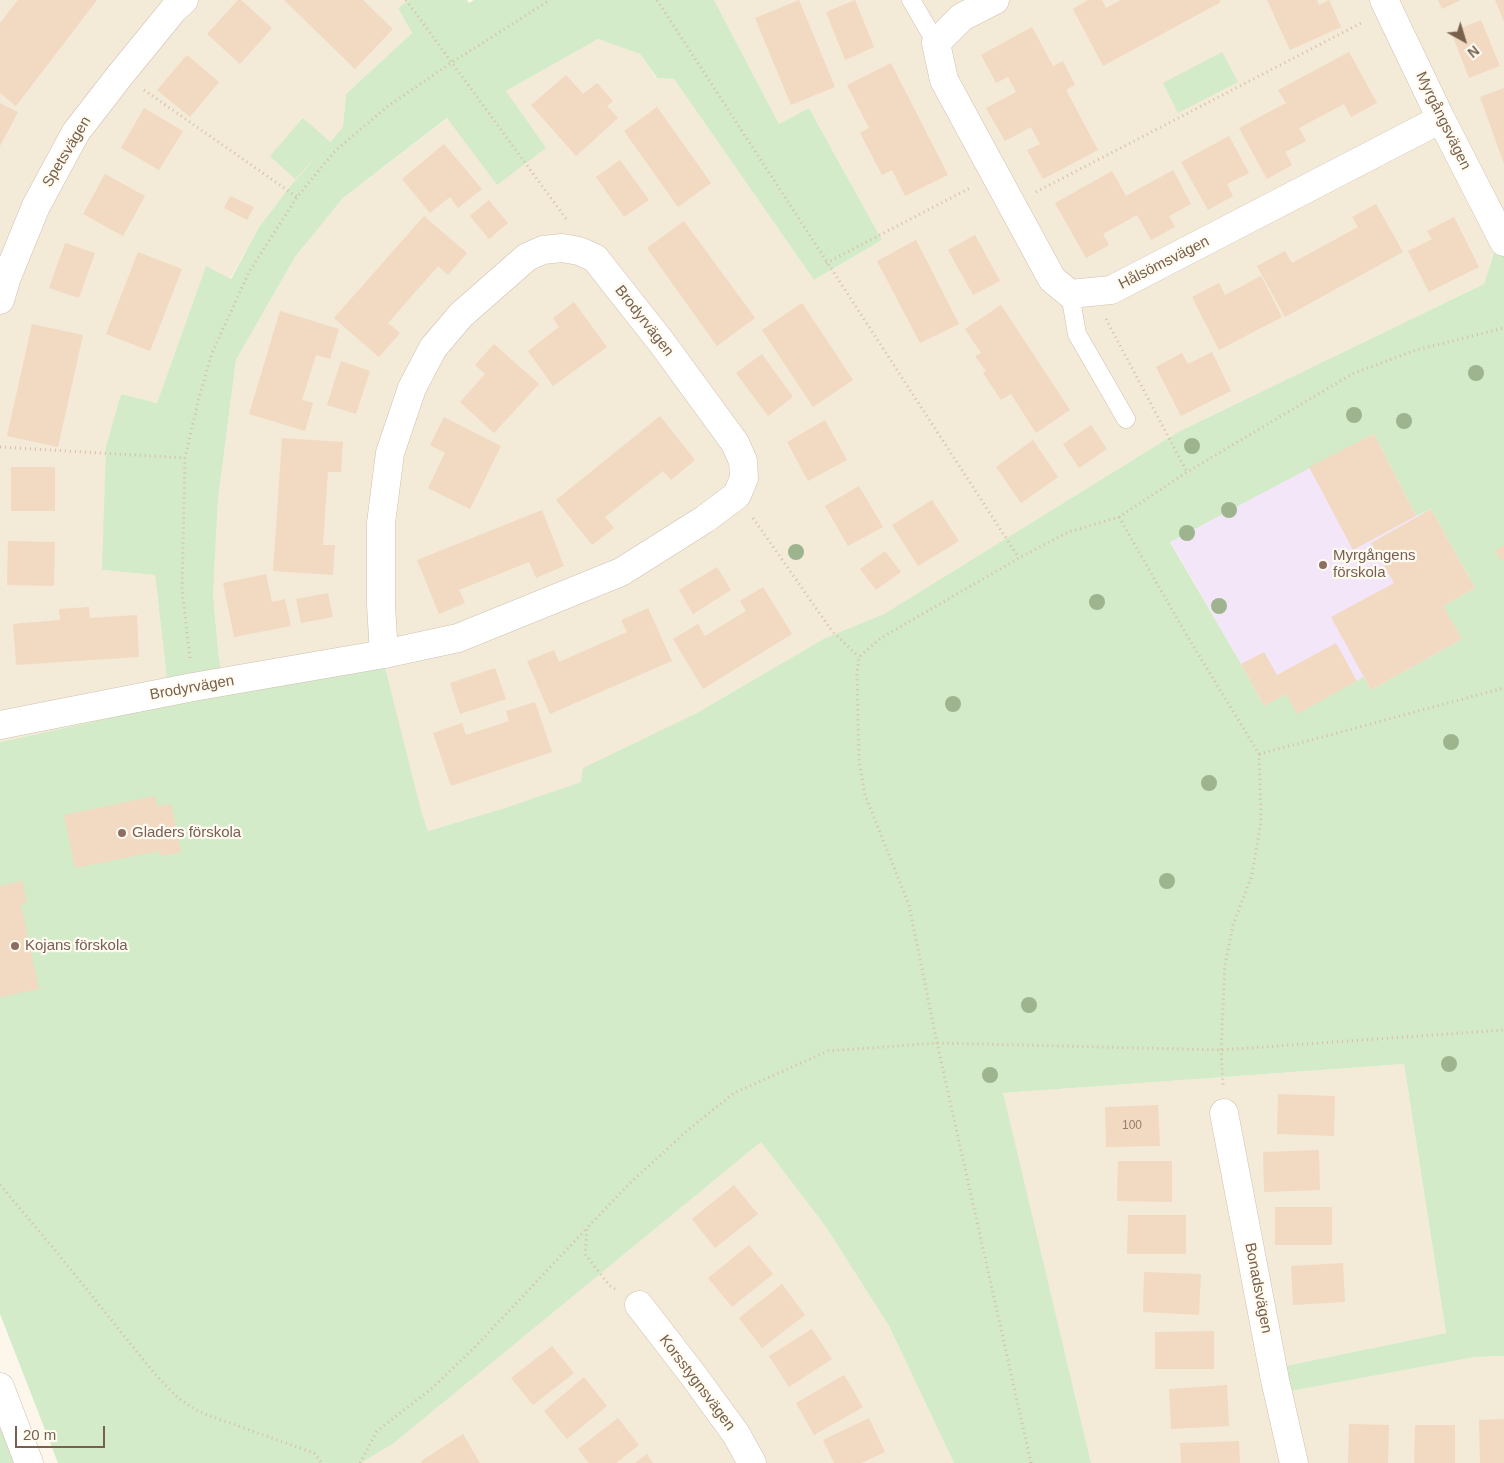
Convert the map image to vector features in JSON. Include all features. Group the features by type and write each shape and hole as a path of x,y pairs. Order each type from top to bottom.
{"street":[{"name":"Spetsvägen","path":"0,300 36,206 76,132 121,74 184,0"},
{"path":"995,0 962,17 936,43 944,80 1052,279 1081,293"},
{"name":"Myrgångsvägen","path":"1386,5 1441,119 1504,242"},
{"name":"Hålsömsvägen","path":"1081,293 1111,290 1441,119"},
{"path":"384,654 381,605 381,522 390,453 412,388 433,348 461,315 527,257 543,250 562,248 578,251 596,258"},
{"name":"Brodyrvägen","path":"0,725 193,687 384,654 458,638 621,572 705,519 738,495 744,478 743,461 736,443 596,258"},
{"name":"Bonadsvägen","path":"1224,1113 1275,1380 1294,1463"},
{"name":"Korsstygnsvägen","path":"638,1305 736,1434 752,1463"},
{"path":"0,1387 29,1463"}],"lane":[{"path":"911,0 936,43"},
{"path":"1081,293 1078,334 1126,419"}],"path":[{"path":"406,0 596,258"},
{"path":"193,687 182,589 186,458 199,398 212,353 250,272 297,197 335,151 388,106 550,0"},
{"path":"656,0 1019,558"},
{"path":"1012,205 1386,5"},
{"path":"121,74 297,197"},
{"path":"826,263 995,175"},
{"path":"1081,293 1187,472"},
{"path":"1030,1463 937,1044 909,904 865,795 859,760 857,674 859,657 881,638 1019,558 1068,532 1118,517 1187,472 1352,374 1416,350 1504,328"},
{"path":"0,447 186,458"},
{"path":"738,495 832,631 859,657"},
{"path":"1118,517 1259,754 1261,821 1252,875 1233,925 1225,965 1221,1050 1224,1113"},
{"path":"1259,754 1504,688"},
{"path":"360,1463 377,1431 431,1389 474,1348 636,1178 689,1129 734,1093 828,1051 937,1044 1221,1050 1504,1030"},
{"path":"0,1185 174,1395 187,1405 210,1416 314,1453 322,1463"},
{"path":"587,1228 585,1254 610,1285 638,1305"}],"shaded area":[{"path":"0,0 409,0 398,8 412,33 346,94 343,127 292,184 259,227 230,279 206,267 157,403 120,394 102,570 155,575 170,705 0,742"},
{"path":"714,0 1504,0 1504,249 1494,249 1484,284 1178,432 884,614 825,638 695,714 640,742 582,782 428,831 421,810 226,693 219,659 213,595 218,499 236,360 295,257 343,198 448,118 497,185 506,91 598,39 640,54 656,78 674,79 814,280 882,240 809,108 779,124"},
{"name":"Myrgångens förskola","path":"1374,434 1416,516 1431,509 1475,588 1462,639 1371,690 1363,676 1297,714 1264,706 1170,541"},
{"path":"1404,1064 1446,1333 1285,1366 1291,1391 1475,1357 1504,1356 1504,1463 1091,1463 1002,1093"},
{"path":"761,1142 826,1227 889,1326 954,1463 361,1463 394,1443"}],"green space":[{"path":"409,0 467,0 469,3 474,0 714,0 779,124 809,108 882,240 814,280 674,79 657,78 640,54 598,39 506,91 546,148 497,185 447,118 343,198 295,257 236,360 218,499 213,595 219,659 226,692 384,664 428,831 505,808 581,782 583,768 695,714 825,638 884,614 1178,432 1484,284 1495,248 1504,249 1504,1356 1475,1357 1291,1391 1285,1366 1446,1333 1404,1064 1003,1093 1091,1463 954,1463 889,1326 826,1227 761,1142 394,1443 361,1463 58,1463 0,1314 0,742 170,705 155,575 102,570 106,447 121,394 157,403 206,266 231,279 259,227 292,184 322,150 295,179 270,156 303,118 330,142 343,127 346,94 412,33 398,8","holes":["1374,434 1416,516 1431,509 1475,588 1443,606 1462,639 1371,690 1363,676 1297,713 1286,694 1264,706 1170,542"]},
{"path":"1222,52 1238,82 1178,113 1163,83"},
{"path":"0,1426 10,1453 14,1463 0,1463"}],"building":[{"path":"18,0 97,0 16,106 0,93 0,23"},
{"path":"238,0 241,0 272,28 240,64 207,34"},
{"path":"284,0 363,0 393,29 355,69"},
{"path":"799,0 835,87 791,105 755,18"},
{"path":"855,0 874,47 845,60 826,12"},
{"path":"1088,0 1102,0 1106,8 1121,0 1219,0 1221,2 1103,66 1073,9"},
{"path":"1267,0 1317,0 1319,5 1329,0 1341,27 1290,50"},
{"path":"1438,0 1461,0 1442,9"},
{"path":"1495,0 1504,0 1504,22"},
{"path":"1481,20 1500,66 1469,78 1451,32"},
{"path":"1032,27 1053,66 1063,61 1075,85 1066,90 1098,150 1043,179 1027,150 1040,144 1031,127 1005,141 986,108 1016,92 1008,77 996,83 981,55"},
{"path":"1349,52 1377,103 1351,117 1344,104 1299,128 1306,141 1285,152 1292,165 1267,179 1239,128 1286,103 1278,90"},
{"path":"187,55 219,82 190,117 157,90"},
{"path":"891,63 948,175 905,196 892,170 882,175 860,133 869,128 847,85"},
{"path":"566,75 583,94 597,83 613,101 607,106 618,118 576,156 531,105"},
{"path":"1504,88 1504,164 1480,97"},
{"path":"0,103 18,112 0,146"},
{"path":"657,107 711,183 678,207 624,131"},
{"path":"144,108 183,131 159,170 121,148"},
{"path":"1229,136 1249,173 1227,184 1233,196 1208,210 1181,162"},
{"path":"444,144 482,189 458,208 450,197 430,213 402,179"},
{"path":"620,160 649,200 624,217 596,177"},
{"path":"1173,170 1191,204 1169,216 1175,227 1151,240 1137,215 1103,234 1109,245 1086,258 1055,203 1112,171 1126,196"},
{"path":"105,174 145,196 123,236 83,214"},
{"path":"230,196 254,207 247,220 224,208"},
{"path":"489,200 508,223 489,239 470,216"},
{"path":"1376,204 1403,252 1285,317 1257,266 1285,251 1292,263 1358,227 1352,217"},
{"path":"424,216 467,253 448,275 438,266 388,323 400,333 379,357 334,318"},
{"path":"1454,217 1479,267 1429,292 1408,251 1432,239 1427,231"},
{"path":"684,221 755,318 717,346 647,248"},
{"path":"975,235 1000,281 973,295 948,250"},
{"path":"916,240 959,324 920,343 877,261"},
{"path":"65,243 95,253 79,298 49,288"},
{"path":"138,252 182,269 150,351 106,334"},
{"path":"1261,276 1282,317 1219,350 1192,297 1219,283 1225,295"},
{"path":"574,302 607,347 553,386 528,351 559,327 553,318"},
{"path":"802,303 853,380 813,407 762,330"},
{"path":"1001,305 1070,410 1036,433 1011,394 1001,400 983,373 986,371 975,356 981,353 965,329"},
{"path":"280,311 339,329 330,359 316,355 302,400 313,403 305,431 249,414"},
{"path":"32,324 83,335 58,447 7,436"},
{"path":"494,344 539,384 494,433 460,402 485,374 475,365"},
{"path":"1212,352 1231,391 1181,416 1156,367 1182,353 1188,364"},
{"path":"762,354 793,397 768,416 736,373"},
{"path":"341,361 370,371 356,414 327,405"},
{"path":"660,416 695,460 671,480 663,471 605,517 614,528 592,545 556,500"},
{"path":"444,417 501,446 470,509 428,488 445,453 430,445"},
{"path":"825,420 847,460 808,481 787,442"},
{"path":"1091,425 1107,449 1079,468 1063,444"},
{"path":"1374,434 1416,516 1353,550 1309,467"},
{"path":"282,438 343,442 341,472 328,472 323,545 335,545 333,575 273,571"},
{"path":"1033,440 1058,477 1021,503 996,467"},
{"path":"11,467 55,467 55,511 11,511"},
{"path":"859,486 883,527 848,546 825,506"},
{"path":"932,500 959,541 918,566 892,525"},
{"path":"1431,509 1475,588 1443,606 1462,639 1371,690 1331,617 1394,583 1371,543"},
{"path":"542,510 564,566 536,578 529,562 459,590 465,603 439,614 417,560"},
{"path":"8,541 55,542 54,586 7,585"},
{"path":"1504,545 1504,559 1501,561 1495,550"},
{"path":"885,551 901,572 876,590 860,569"},
{"path":"717,567 731,590 693,614 679,590"},
{"path":"266,574 272,602 285,599 291,626 234,637 223,583"},
{"path":"763,587 792,634 703,689 673,639 698,624 705,636 746,611 740,601"},
{"path":"328,593 333,617 301,623 296,599"},
{"path":"89,607 90,618 137,615 139,657 16,665 13,624 60,620 59,609"},
{"path":"648,608 672,661 550,714 527,661 554,650 559,662 627,632 621,620"},
{"path":"1336,643 1357,681 1297,714 1286,694 1264,706 1241,664 1264,652 1277,675"},
{"path":"495,668 506,699 460,714 450,683"},
{"path":"535,702 552,752 451,786 433,733 462,723 466,735 509,721 506,711"},
{"name":"Gladers förskola","path":"155,796 157,806 171,804 181,852 160,856 159,851 75,868 64,815"},
{"name":"Kojans förskola","path":"22,881 27,903 21,904 39,989 0,997 0,886"},
{"path":"1278,1094 1335,1096 1334,1136 1277,1134"},
{"path":"1158,1105 1160,1146 1106,1147 1105,1107"},
{"path":"1319,1150 1320,1190 1264,1192 1263,1152"},
{"path":"1118,1161 1172,1161 1172,1202 1117,1201"},
{"path":"734,1185 758,1214 715,1248 692,1219"},
{"path":"1275,1207 1332,1207 1332,1245 1275,1245"},
{"path":"1128,1215 1186,1215 1186,1254 1127,1254"},
{"path":"749,1245 773,1274 732,1307 708,1278"},
{"path":"1343,1263 1345,1302 1293,1305 1291,1266"},
{"path":"1144,1272 1201,1274 1199,1315 1143,1312"},
{"path":"782,1284 805,1315 762,1348 739,1318"},
{"path":"812,1329 832,1359 789,1387 769,1356"},
{"path":"1214,1331 1214,1369 1155,1369 1155,1332"},
{"path":"552,1346 574,1373 533,1405 511,1378"},
{"path":"844,1375 863,1407 814,1435 796,1403"},
{"path":"584,1377 607,1406 567,1439 544,1411"},
{"path":"1227,1385 1229,1426 1171,1429 1169,1389"},
{"path":"618,1418 639,1445 616,1463 589,1463 578,1449"},
{"path":"869,1418 885,1452 861,1463 834,1463 823,1440"},
{"path":"1504,1419 1504,1463 1480,1463 1479,1420"},
{"path":"1349,1424 1389,1425 1388,1463 1348,1463"},
{"path":"1415,1425 1455,1425 1455,1463 1414,1463"},
{"path":"463,1434 480,1463 422,1463 421,1461"},
{"path":"1239,1441 1240,1463 1181,1463 1180,1443"},
{"path":"647,1454 653,1463 635,1463"}],"place":[{"name":"Myrgångens förskola","path":"1323,565"},
{"name":"Gladers förskola","path":"122,833"},
{"name":"Kojans förskola","path":"15,946"}]}
